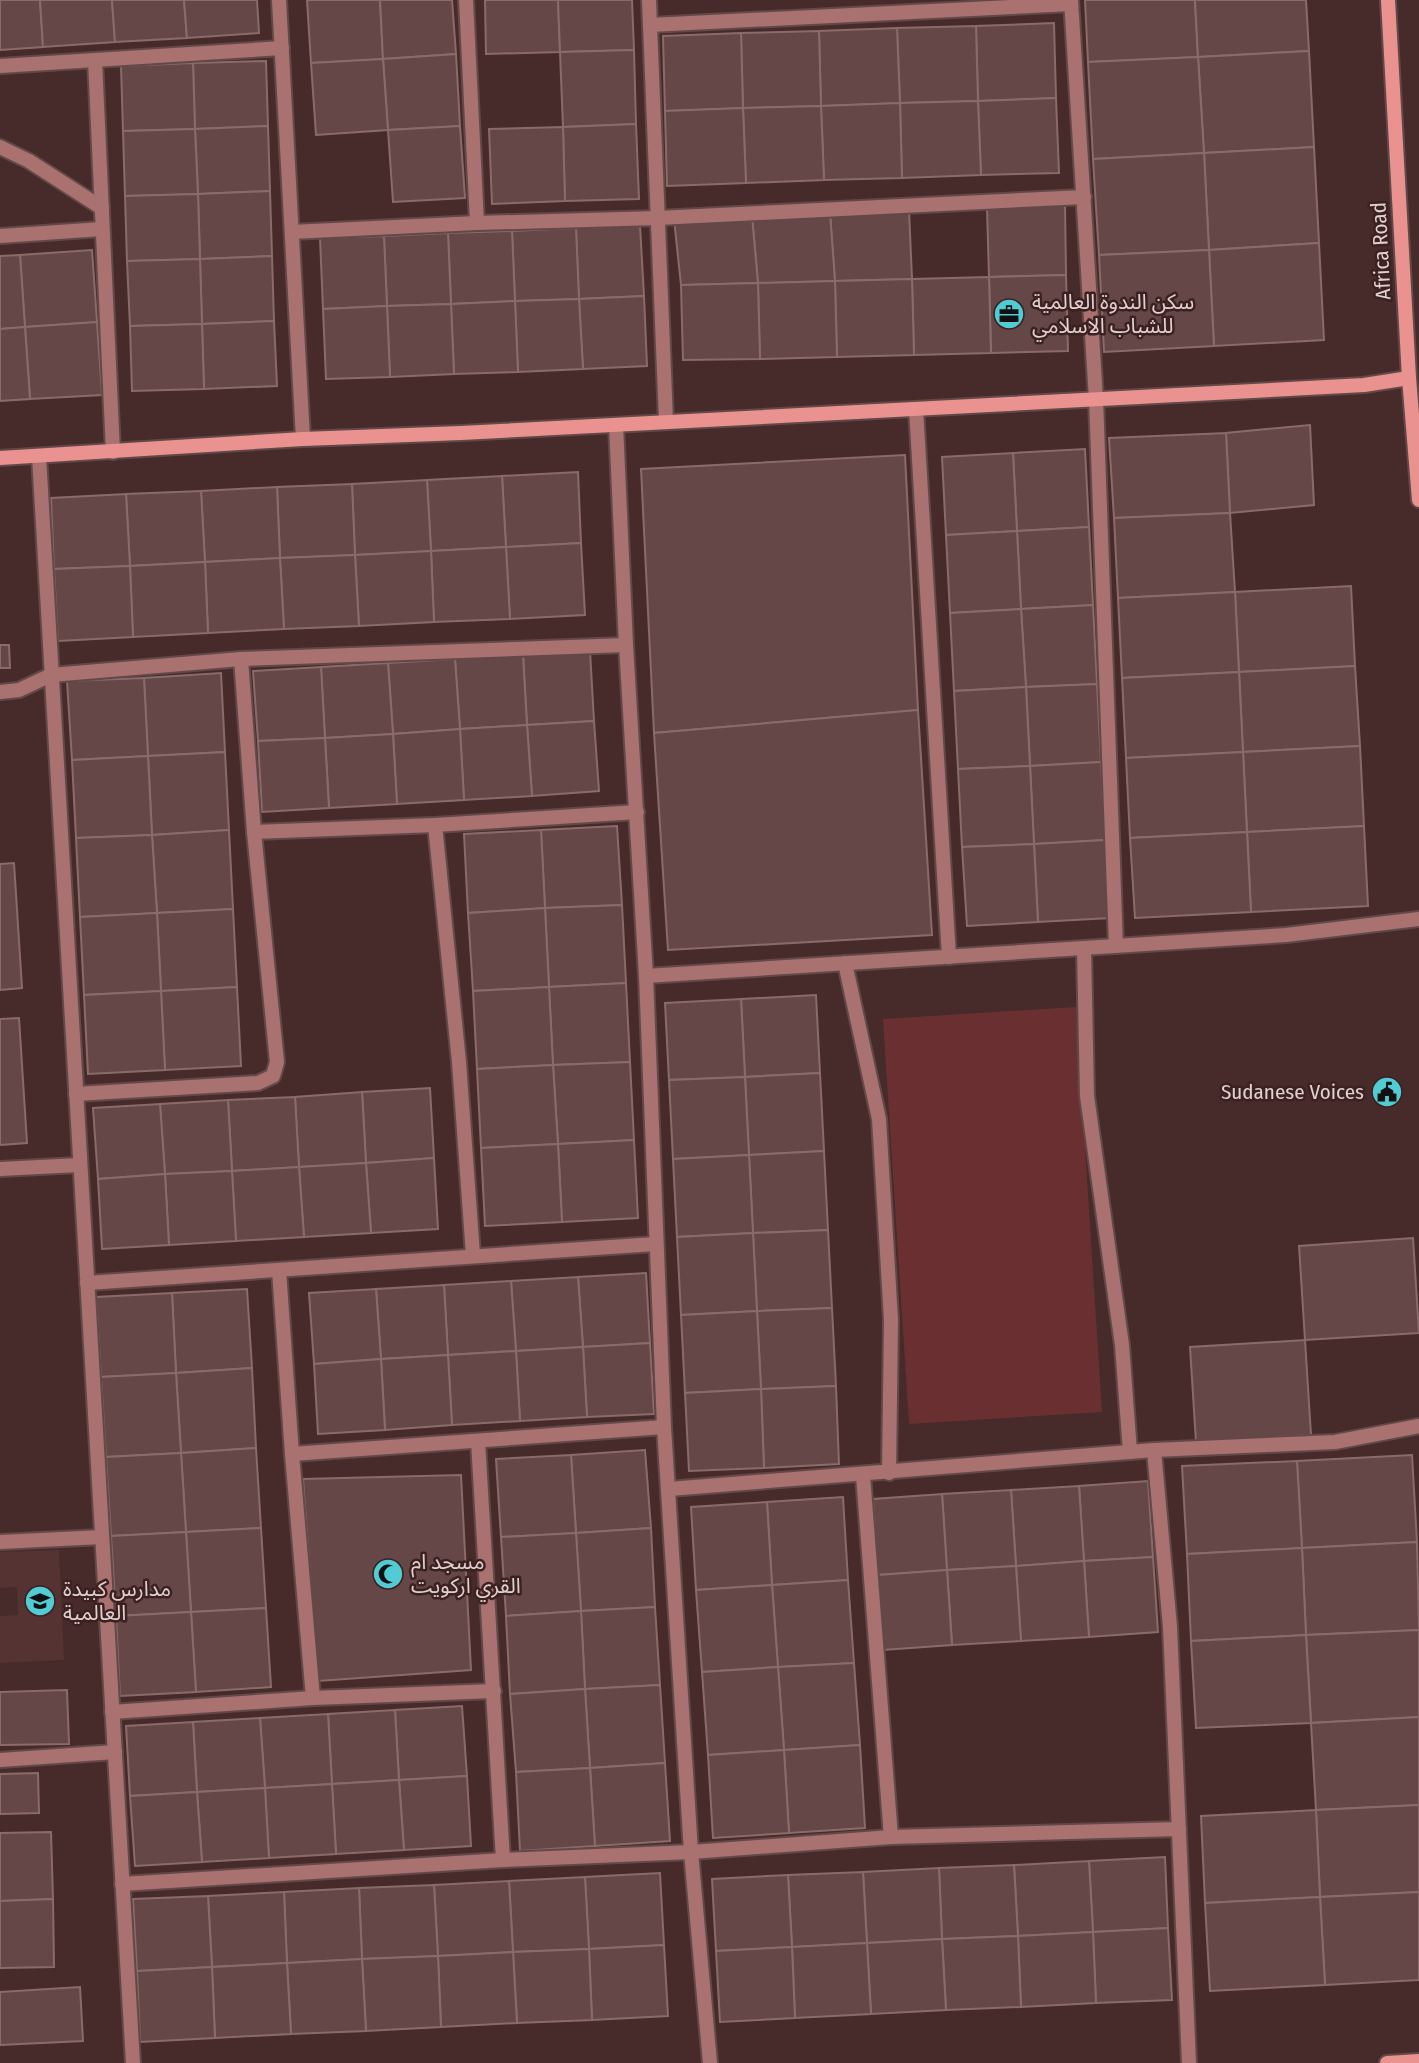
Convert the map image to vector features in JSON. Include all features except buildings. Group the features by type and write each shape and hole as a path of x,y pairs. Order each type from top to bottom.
{"street":[{"path":"279,0 303,439"},
{"path":"466,0 477,223"},
{"path":"649,0 666,421"},
{"name":"Africa Road","path":"1388,0 1409,378 1419,500"},
{"path":"650,24 884,7 1071,2 1096,399 1116,946"},
{"path":"0,66 282,48"},
{"path":"95,60 113,452"},
{"path":"0,146 29,161 102,208"},
{"path":"292,232 658,218 1084,197"},
{"path":"0,236 102,229"},
{"path":"0,458 303,439 1364,385 1409,378"},
{"path":"916,409 949,957"},
{"path":"616,425 646,976 664,1427 691,1852 710,2063"},
{"path":"38,456 133,2063"},
{"path":"0,692 19,690 51,675 241,659 626,645"},
{"path":"76,1094 258,1083 273,1076 277,1062 254,832 241,659"},
{"path":"254,832 435,825 637,812"},
{"path":"435,825 459,1062 473,1255"},
{"path":"646,976 1286,935 1419,919"},
{"path":"1084,948 1087,1096 1122,1345 1130,1452"},
{"path":"845,963 879,1119 891,1320 889,1473"},
{"path":"0,1170 79,1165"},
{"path":"87,1283 655,1244"},
{"path":"279,1270 313,1698"},
{"path":"669,1489 1154,1450 1335,1442 1419,1426"},
{"path":"292,1454 664,1427"},
{"path":"478,1441 503,1860"},
{"path":"1154,1450 1170,1627 1189,2063"},
{"path":"863,1475 891,1837"},
{"path":"0,1542 102,1537"},
{"path":"112,1712 313,1698 494,1691"},
{"path":"0,1759 115,1752"},
{"path":"122,1884 503,1860 691,1852 891,1837 1179,1829"},
{"path":"1387,2063 1419,2061"}],"shaded area":[{"path":"1076,1007 1102,1412 909,1424 883,1019"},
{"name":"مدارس كبيدة العالمية","path":"59,1550 64,1660 0,1663 0,1616 18,1615 17,1587 0,1588 0,1552"}],"place":[{"name":"سكن الندوة العالمية للشباب الاسلامي","path":"1009,314"},
{"name":"Sudanese Voices","path":"1387,1092"},
{"name":"مسجد ام القري اركويت","path":"388,1574"},
{"name":"مدارس كبيدة العالمية","path":"40,1601"}]}
